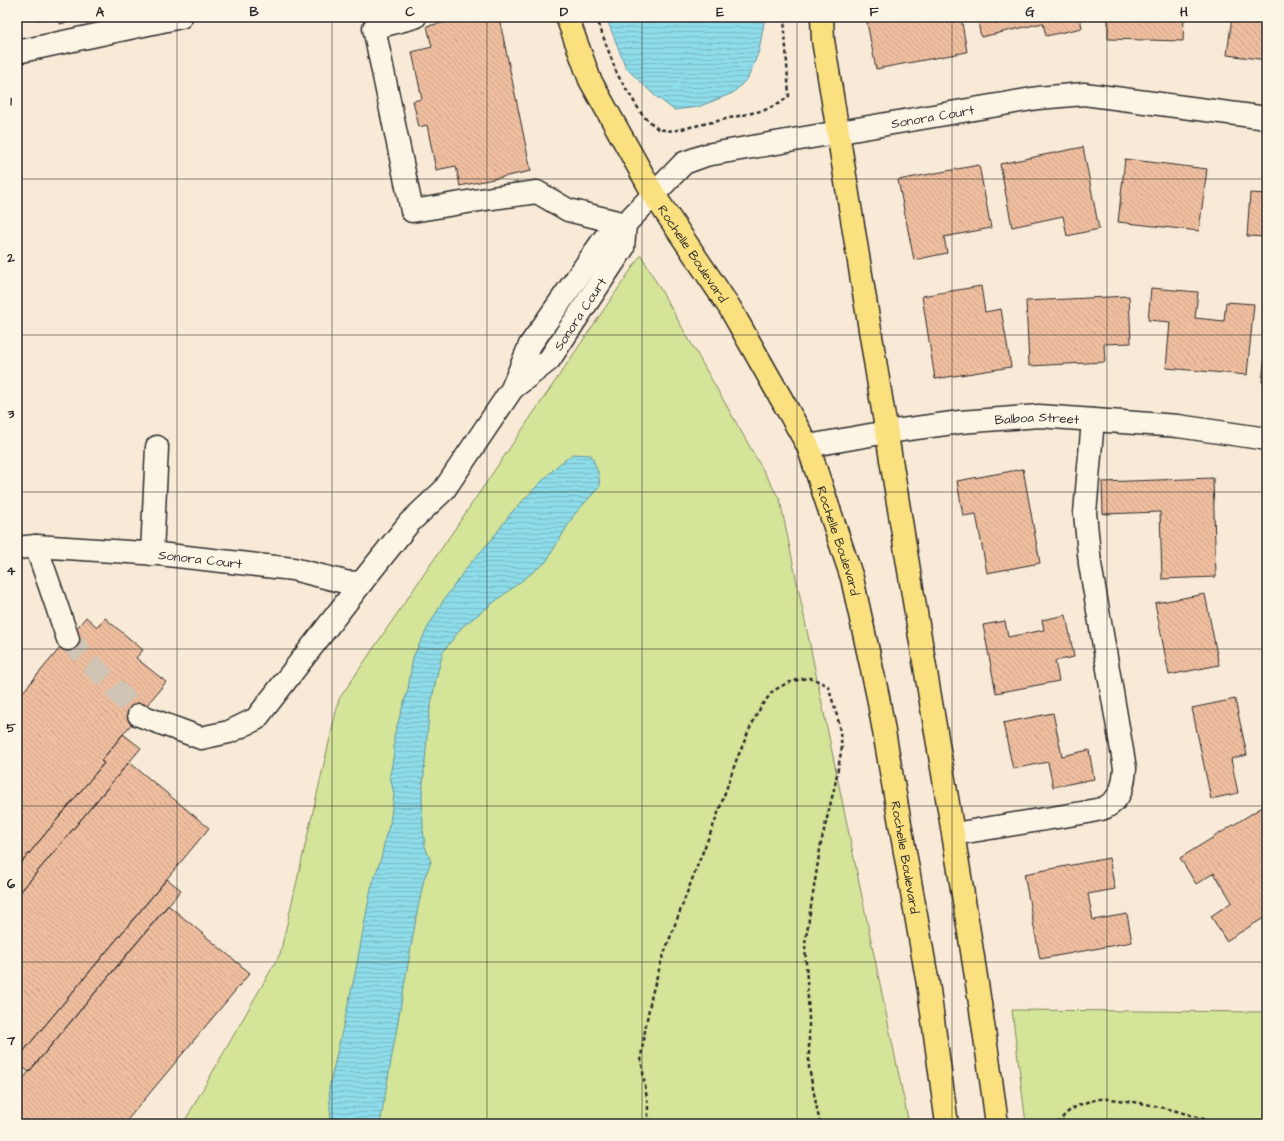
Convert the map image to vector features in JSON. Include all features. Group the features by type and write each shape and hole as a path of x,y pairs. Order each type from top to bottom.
{"main road":[{"name":"Rochelle Boulevard","path":"566,17 590,80 654,195 730,308 808,446 852,578 876,689 929,990 947,1124"},
{"path":"822,17 838,132 906,552 954,834 997,1124"}],"street":[{"path":"17,52 181,17"},
{"path":"415,17 374,28 412,211 537,192 568,210 625,224"},
{"name":"Sonora Court","path":"139,715 201,738 230,732 256,719 409,522 444,490 512,389 530,345 604,239 625,224 684,163 706,155 838,132 1038,98 1084,94 1267,118"},
{"name":"Balboa Street","path":"808,446 887,432 960,422 1038,416 1178,426 1267,439"},
{"path":"954,834 1088,812 1106,807 1119,796 1124,781 1125,768 1090,564 1086,528 1085,513 1093,420"},
{"path":"152,554 157,447"},
{"name":"Sonora Court","path":"68,639 26,547 152,554 293,569 349,583 362,582"}],"path":[{"path":"596,17 616,74 643,116 658,129 673,131 765,110 780,103 789,96 784,17"},
{"path":"648,1124 648,1105 641,1057 652,994 662,959 716,818 736,761 762,705 773,691 786,683 812,678 828,686 838,719 842,747 836,785 821,843 805,944 809,1018 809,1068 820,1124"},
{"path":"1058,1124 1067,1112 1077,1106 1096,1099 1114,1099 1165,1108 1219,1124"}],"green space":[{"path":"641,255 780,500 909,1124 183,1124 280,954 339,699"},
{"path":"1012,1010 1267,1012 1267,1124 1026,1124"}],"water":[{"path":"606,17 765,17 759,51 748,78 733,93 698,107 674,110 654,95 626,68"},
{"path":"573,454 591,455 598,472 600,486 574,515 546,562 462,627 443,652 429,715 422,796 425,846 431,862 424,879 417,913 380,1124 331,1124 329,1088 355,974 371,888 382,855 385,838 390,823 394,795 390,775 394,753 394,736 408,689 413,657 443,601 467,567 492,539 511,513 557,466"}],"building":[{"path":"37,17 53,17 38,20"},
{"path":"59,17 84,17 84,18 60,24"},
{"path":"470,17 499,17 531,171 460,186 456,166 436,170 427,125 419,127 413,101 422,99 412,52 432,47 427,26"},
{"path":"866,17 961,17 967,52 876,69"},
{"path":"977,17 1080,17 1082,28 1046,36 1043,23 981,37"},
{"path":"1108,17 1184,17 1183,41 1108,39"},
{"path":"1232,17 1267,17 1267,60 1227,55"},
{"path":"1083,147 1099,229 1067,236 1063,216 1012,227 1000,164"},
{"path":"1125,159 1207,169 1199,231 1118,222"},
{"path":"979,165 991,228 944,237 947,253 914,260 898,180"},
{"path":"1250,193 1267,194 1267,237 1247,236"},
{"path":"981,286 985,312 1001,309 1011,367 935,379 922,296"},
{"path":"1151,288 1198,292 1195,318 1224,321 1226,302 1254,304 1247,375 1166,368 1170,322 1148,320"},
{"path":"1129,296 1131,343 1104,344 1105,362 1029,366 1026,301"},
{"path":"1267,338 1267,382 1262,382"},
{"path":"1023,469 1040,563 987,573 976,514 963,516 957,481"},
{"path":"1213,478 1216,577 1162,579 1160,512 1103,514 1102,482"},
{"path":"1205,594 1219,665 1169,675 1155,603"},
{"path":"1066,615 1074,657 1055,661 1059,681 996,693 983,625 1005,621 1008,637 1044,630 1042,620"},
{"path":"86,617 97,627 105,618 143,650 136,658 166,682 101,761 104,763 17,868 17,699"},
{"path":"1235,699 1247,755 1231,759 1238,793 1211,799 1192,708"},
{"path":"1053,713 1062,756 1089,750 1094,779 1053,787 1048,762 1013,769 1003,723"},
{"path":"123,734 141,748 17,896 17,868 104,763 101,761"},
{"path":"129,762 209,828 17,1059 17,896"},
{"path":"1264,806 1267,810 1267,916 1226,941 1211,916 1232,902 1214,873 1196,884 1180,858"},
{"path":"1109,858 1115,889 1088,894 1093,920 1127,914 1132,942 1040,959 1024,874"},
{"path":"167,879 181,890 29,1072 17,1063 17,1059"},
{"path":"168,905 250,973 124,1124 17,1124 17,1086"}],"tunnel":[{"path":"68,639 139,715"}]}
